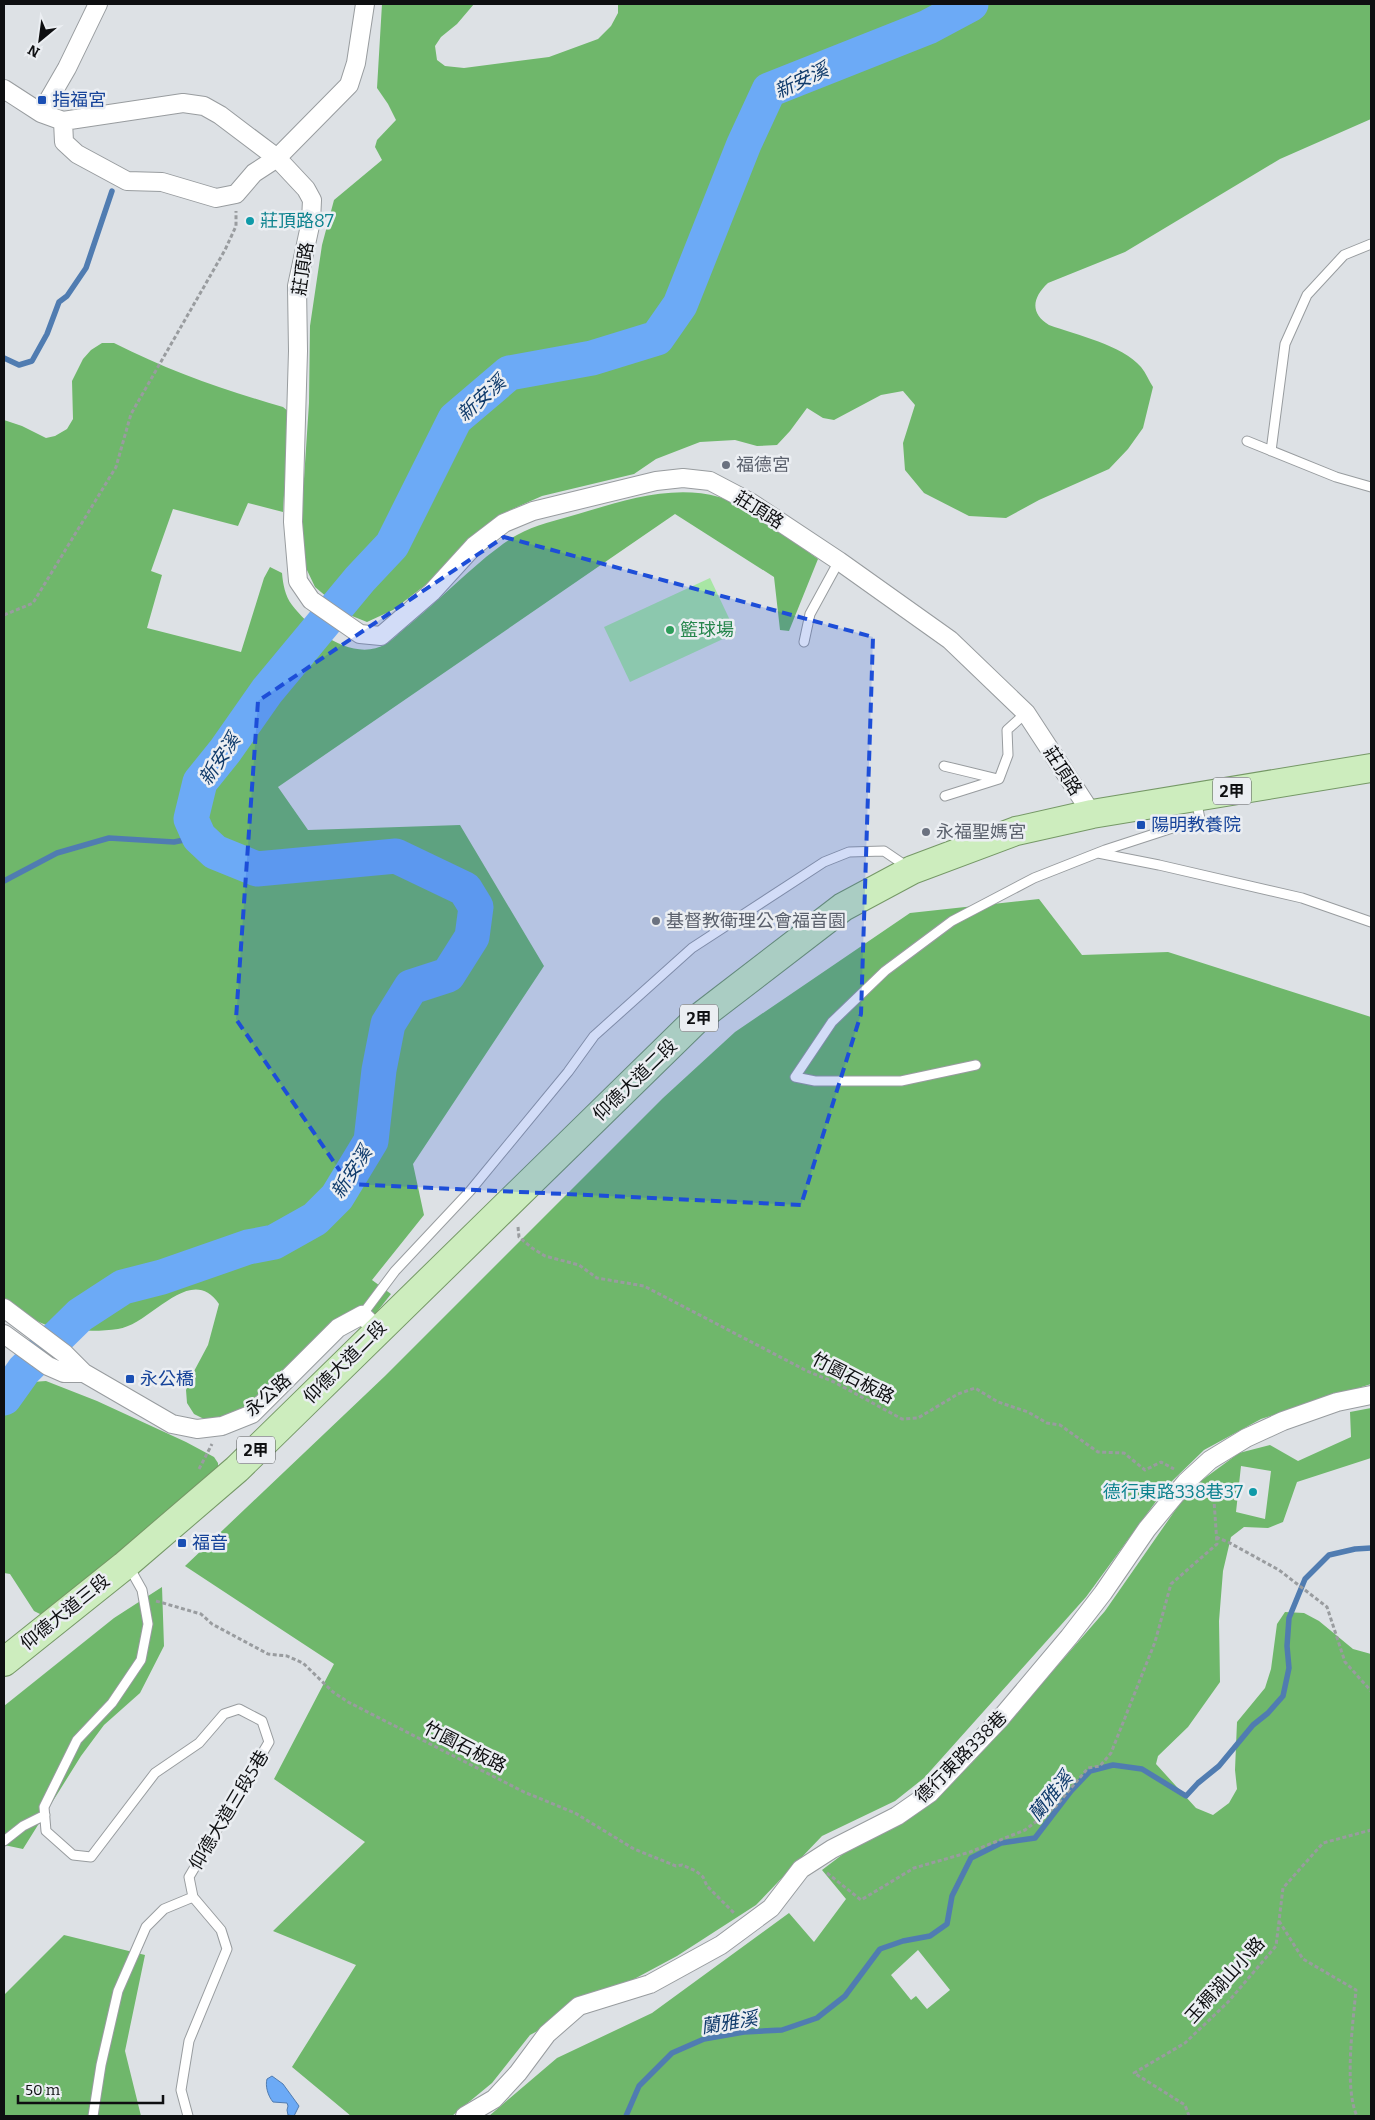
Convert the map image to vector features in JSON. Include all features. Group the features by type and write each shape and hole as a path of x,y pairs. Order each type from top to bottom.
{"main road":[{"name":"仰德大道二段","path":"127,1563 237,1469 370,1322 696,1020 843,907 912,870 1016,831 1092,814 1371,768"},
{"name":"仰德大道三段","path":"4,1662 127,1563"}],"street":[{"path":"41,112 67,68 98,4"},
{"path":"4,89 41,112 63,121 64,142 77,154 126,181 162,182 216,198 236,194 254,173 277,158 349,85 356,63 365,4"},
{"name":"莊頂路","path":"63,121 183,103 204,106 220,115 277,158 306,189 312,200 311,221 297,286 298,351 293,522 298,581 311,600 360,634 380,636 405,617 432,592 474,546 504,523 533,511 656,481 683,478 710,481 750,502 839,561 950,640 1026,713 1092,814"},
{"name":"永公路","path":"4,1308 65,1354 84,1373 172,1424 198,1429 222,1426 252,1414 338,1328 370,1322"},
{"path":"4,1334 22,1349 64,1374 84,1373"},
{"name":"德行東路338巷","path":"465,2116 494,2099 518,2073 547,2034 579,2006 650,1984 721,1945 771,1908 800,1871 832,1849 897,1816 930,1794 1000,1719 1069,1637 1103,1593 1147,1529 1186,1482 1210,1460 1246,1438 1283,1420 1337,1402 1371,1395"}],"lane":[{"path":"1271,451 1286,344 1307,295 1344,255 1371,244"},
{"path":"1247,442 1336,478 1371,487"},
{"path":"804,642 810,614 839,561"},
{"path":"999,779 1008,756 1007,730 1026,713"},
{"path":"944,766 999,779"},
{"path":"945,796 999,779"},
{"path":"976,1065 901,1081 815,1082 795,1077 832,1022 885,971 952,921 1034,878 1097,853 1200,819 1196,797"},
{"path":"370,1322 395,1271 470,1191 568,1072 594,1036 692,948 824,862 849,852 884,851 912,870"},
{"path":"1097,853 1160,865 1302,898 1371,922"},
{"path":"4,1841 24,1826 45,1816 44,1807 77,1740 112,1703 141,1660 148,1624 142,1590 127,1563"},
{"name":"仰德大道三段5巷","path":"45,1816 46,1830 73,1855 91,1858 155,1773 199,1743 224,1714 240,1709 262,1722 269,1742 189,1877 193,1897 221,1930 227,1948 189,2041 181,2090 188,2116"},
{"path":"93,2116 101,2065 118,1991 146,1927 164,1909 193,1897"}],"path":[{"path":"4,615 33,603 116,467 131,414 226,250 236,226 236,194"},
{"name":"竹園石板路","path":"523,1222 518,1227 519,1237 532,1248 546,1256 579,1265 597,1278 644,1286 834,1382 902,1419 918,1418 958,1394 975,1388 998,1402 1028,1412 1047,1423 1060,1425 1098,1452 1124,1453 1145,1470 1161,1462 1186,1475 1196,1473"},
{"path":"800,1871 822,1869 861,1900 914,1868 970,1852 1025,1830 1055,1808 1088,1768 1100,1766 1111,1753 1155,1642 1171,1584 1216,1544 1212,1486 1202,1472 1196,1473"},
{"path":"1216,1537 1271,1566 1327,1607 1345,1662 1371,1691"},
{"name":"竹園石板路","path":"149,1598 179,1606 189,1612 201,1614 212,1624 268,1654 287,1656 303,1663 333,1692 409,1735 445,1750 460,1760 524,1792 575,1812 634,1849 676,1866 682,1865 696,1871 703,1877 707,1886 735,1914 736,1919"},
{"name":"玉稠湖山小路","path":"1189,2116 1185,2105 1134,2073 1185,2043 1228,2002 1276,1946 1284,1888 1323,1844 1371,1830"},
{"name":"玉稠湖山小路","path":"1279,1921 1303,1959 1356,1990 1350,2048 1352,2107 1357,2116"}],"highlighted area":[{"path":"504,537 873,637 861,1014 801,1205 349,1184 236,1019 258,701"}],"green space":[{"path":"382,4 474,4 457,24 441,37 435,46 437,60 445,66 464,68 549,57 598,39 611,26 618,13 618,4 1371,4 1371,119 1280,159 1125,252 1048,283 1039,294 1035,305 1036,310 1049,325 1123,353 1141,367 1153,387 1143,428 1128,449 1109,469 1039,500 1006,518 969,516 924,493 905,470 903,443 915,405 903,391 881,395 834,420 823,418 807,408 777,445 757,446 735,440 700,442 656,459 634,474 542,496 499,515 441,573 393,610 367,622 347,614 315,587 306,568 303,548 303,494 309,403 310,326 322,245 334,200 382,160 375,147 377,140 396,120 377,88"},
{"path":"102,343 114,343 176,371 218,387 283,407 289,412 283,512 248,503 238,526 173,509 151,571 162,575 147,628 241,652 264,578 270,567 282,573 285,590 292,605 300,615 321,633 347,647 373,649 392,640 486,557 517,535 546,523 612,504 665,493 701,493 732,502 758,515 818,559 789,631 780,630 774,577 675,514 278,787 308,830 460,825 544,966 413,1164 424,1215 372,1280 391,1294 372,1318 360,1311 249,1410 214,1420 204,1419 194,1414 187,1403 186,1390 208,1345 219,1304 208,1293 196,1290 183,1292 131,1325 118,1329 95,1331 71,1330 43,1324 4,1298 4,420 22,426 46,438 55,436 67,429 73,419 72,381 83,359 91,350"},
{"name":"籃球場","path":"710,578 736,633 630,682 604,627"},
{"path":"1039,899 1082,955 1168,952 1371,1017 1371,1384 1261,1419 1204,1450 1168,1485 1086,1597 924,1778 895,1801 822,1836 756,1905 677,1956 530,2035 492,2083 452,2116 351,2116 292,2067 356,1965 273,1931 365,1842 274,1779 334,1664 185,1566 385,1376 663,1098 735,1032 910,913"},
{"path":"46,1381 97,1401 214,1457 218,1463 218,1476 44,1616 34,1611 10,1574 4,1573 4,1411 23,1387 32,1382"},
{"path":"1371,1408 1371,1458 1297,1482 1283,1522 1268,1528 1244,1527 1231,1537 1223,1571 1219,1621 1220,1682 1188,1727 1158,1756 1156,1764 1196,1808 1213,1815 1229,1803 1237,1789 1235,1770 1237,1722 1265,1688 1271,1669 1277,1624 1285,1612 1304,1613 1319,1621 1353,1649 1371,1654 1371,2116 489,2116 557,2058 652,2013 789,1913 814,1942 846,1899 822,1870 855,1845 935,1801 984,1750 1105,1611 1190,1489 1239,1453 1270,1445 1298,1461 1351,1437 1350,1412","holes":["1241,1466 1271,1471 1265,1519 1236,1512","918,1950 950,1990 927,2009 916,1996 911,2000 891,1975"]},
{"path":"162,1587 164,1646 140,1693 104,1725 81,1756 23,1849 4,1845 4,1706 114,1618"},
{"path":"64,1935 145,1955 125,2051 141,2116 4,2116 4,1995"}],"water":[{"path":"272,2076 283,2084 299,2106 294,2116 288,2115 287,2103 273,2102 270,2097 266,2082"}],"waterway":[{"name":"新安溪","path":"4,1398 24,1370 80,1315 123,1287 162,1277 248,1247 274,1242 315,1219 337,1197 371,1141 379,1070 388,1024 411,987 448,975 472,937 476,907 465,889 396,856 257,869 215,852 199,837 191,819 200,782 225,751 267,691 360,579 392,545 455,419 509,373 592,358 657,338 680,305 744,144 769,90 928,27 971,4"},
{"path":"4,358 19,365 32,361 47,334 59,302 67,296 86,268 112,191"},
{"path":"4,881 57,853 109,838 174,842 199,837"},
{"name":"蘭雅溪","path":"626,2116 639,2086 672,2053 704,2039 744,2032 782,2030 817,2018 845,1996 880,1949 903,1941 930,1936 947,1924 952,1896 971,1858 1001,1843 1035,1838 1071,1791 1090,1771 1113,1765 1142,1769 1186,1796 1198,1783 1219,1766 1253,1725 1268,1713 1283,1696 1289,1668 1287,1646 1289,1618 1305,1579 1329,1555 1355,1549 1371,1548"}],"place":[{"name":"指福宮","path":"42,100"},
{"name":"莊頂路87","path":"250,221"},
{"name":"福德宮","path":"726,465"},
{"name":"籃球場","path":"670,630"},
{"name":"陽明教養院","path":"1141,825"},
{"name":"永福聖媽宮","path":"926,832"},
{"name":"基督教衛理公會福音園","path":"656,921"},
{"name":"永公橋","path":"130,1379"},
{"name":"德行東路338巷37","path":"1253,1492"},
{"name":"福音","path":"182,1543"}]}
